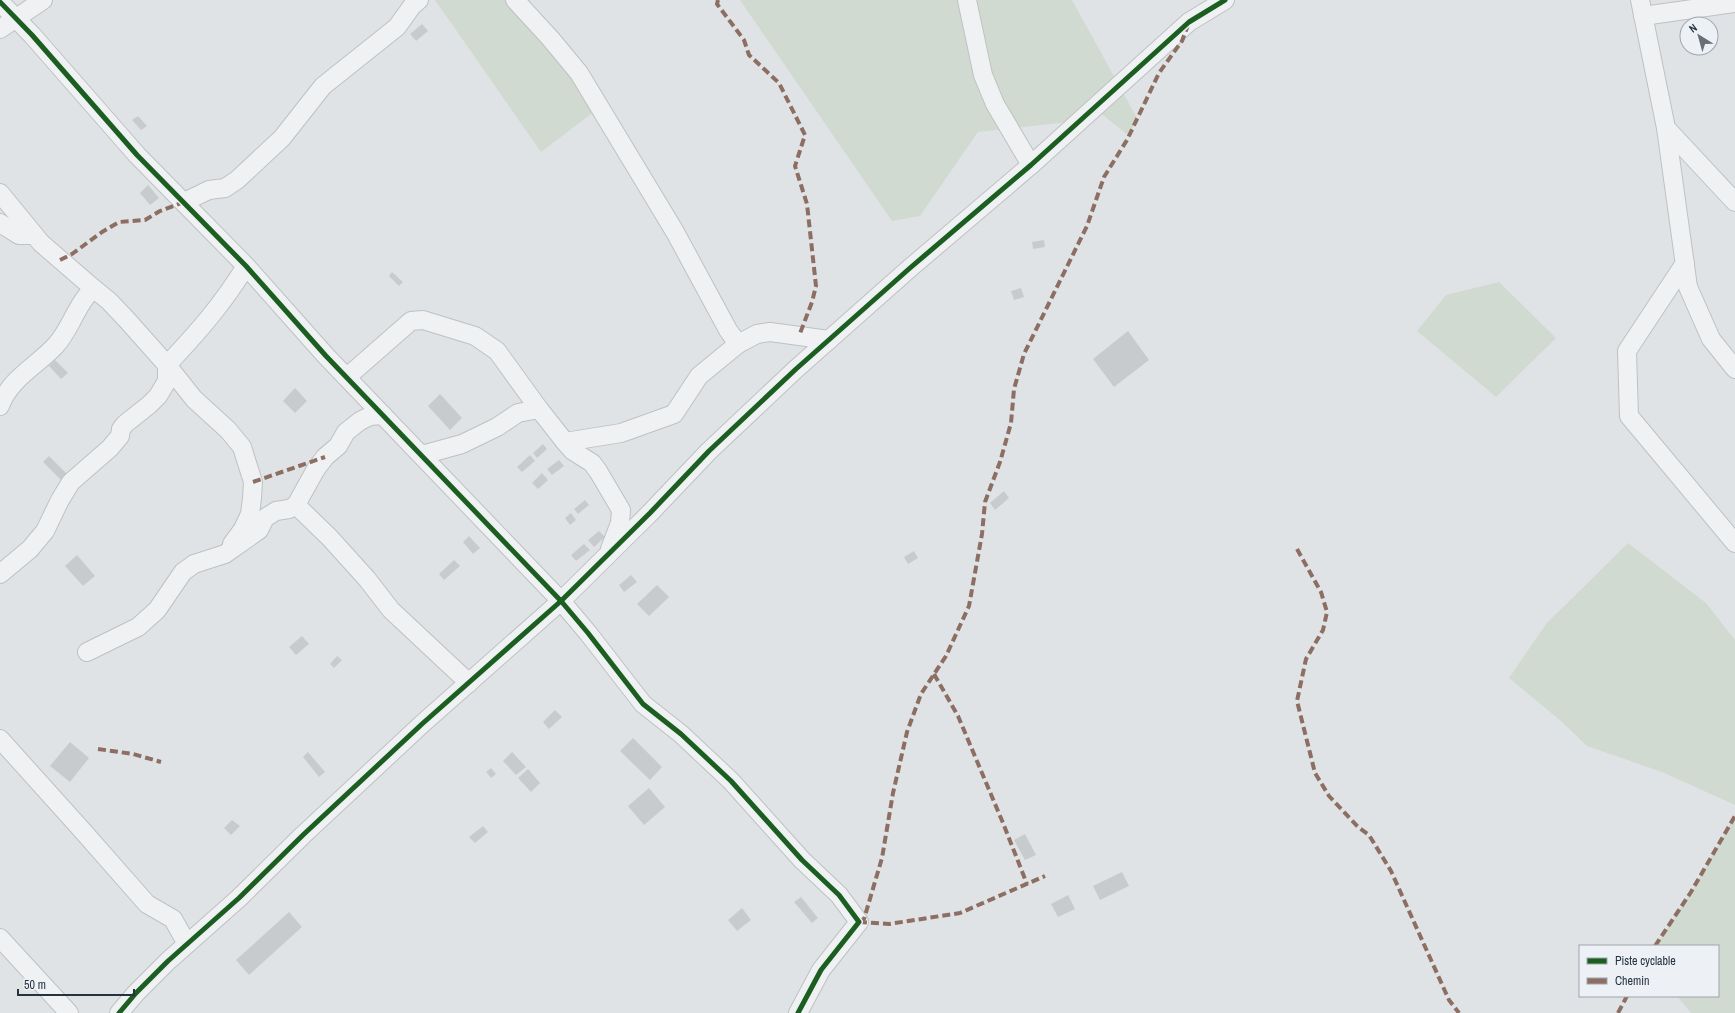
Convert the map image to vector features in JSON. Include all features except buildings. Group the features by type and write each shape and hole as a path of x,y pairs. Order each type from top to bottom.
{"street":[{"path":"184,202 209,190 225,188 236,180 282,138 323,86 397,27 412,6 419,0"},
{"path":"516,0 579,73 671,226 728,330 738,344"},
{"path":"967,0 983,75 995,104 1031,165"},
{"path":"119,1013 168,961 239,898 303,835 422,724 561,601 608,556 709,451 829,340 910,268 1031,165 1189,22 1225,0"},
{"path":"0,2 108,120 137,155 246,266 383,416 561,601 643,704 681,734 731,782 802,860 838,895 859,922 821,970 798,1013"},
{"path":"0,29 17,19 36,3"},
{"path":"1735,3 1641,8 1666,128 1688,287 1711,339 1735,369"},
{"path":"1666,128 1735,202"},
{"path":"0,193 34,235 123,315 167,365 194,399 228,430 242,447 252,482 250,514 243,529 234,540 228,552"},
{"path":"0,223 19,234 34,235"},
{"path":"1685,263 1627,351 1629,416 1735,543"},
{"path":"0,574 30,549 46,532 60,500 71,482 110,448 120,436 121,429 125,424 158,396 167,381 167,365 221,305 246,266"},
{"path":"0,406 4,395 10,387 27,369 56,345 67,330 77,310 92,288"},
{"path":"347,377 411,321 423,320 475,336 497,351 565,442 573,451 592,463 621,510 620,523 608,556"},
{"path":"565,442 621,432 674,414 699,376 738,344 757,334 770,332 829,340"},
{"path":"422,455 462,444 497,427 518,413 539,409"},
{"path":"87,652 138,627 157,610 183,572 194,564 228,552 259,530 265,518 276,511 289,509 296,505 316,469 325,456 338,446 346,432 360,421 370,416 383,416"},
{"path":"296,505 330,538 391,610 469,683"},
{"path":"0,739 147,904 173,919 187,944"},
{"path":"0,938 69,1013"}],"shaded area":[{"path":"435,0 512,0 599,108 541,152"},
{"path":"740,0 1072,0 1137,118 1129,136 1093,107 1077,121 978,132 920,216 892,221"},
{"path":"1499,282 1556,338 1496,397 1417,331 1446,295"},
{"path":"1628,543 1706,603 1735,640 1735,805 1662,772 1587,746 1561,721 1509,678 1546,624"},
{"path":"1735,816 1735,1013 1691,1013 1678,997 1719,997 1719,945 1656,945 1691,892"}],"marked path":[{"path":"718,0 717,4 744,40 749,55 779,83 805,135 795,166 807,204 816,286 812,302 799,336"},
{"path":"859,922 864,919 882,858 893,793 907,732 921,694 946,656 969,606 982,534 985,502 1000,462 1011,423 1014,389 1024,354 1087,226 1104,177 1127,140 1159,73 1182,41 1188,25"},
{"path":"60,260 72,254 102,232 119,222 145,220 160,211 184,202"},
{"path":"253,482 325,457"},
{"path":"1297,549 1321,592 1327,612 1323,630 1306,659 1297,701 1315,773 1329,796 1358,827 1369,835 1391,871 1449,1000 1459,1013"},
{"path":"934,674 958,716 1027,884"},
{"path":"98,749 133,754 161,762"},
{"path":"1656,945 1691,892 1735,816"},
{"path":"859,922 889,924 960,913 1045,876"},
{"path":"1618,1013 1626,997"}],"cycle path":[{"path":"119,1013 136,993 168,961 239,898 303,835 422,724 561,601 650,513 709,451 796,369 910,268 1031,165 1189,22 1225,0"},
{"path":"0,2 32,35 137,155 246,266 326,356 561,601 643,704 681,734 731,781 802,860 839,895 859,922 821,970 798,1013"}]}
